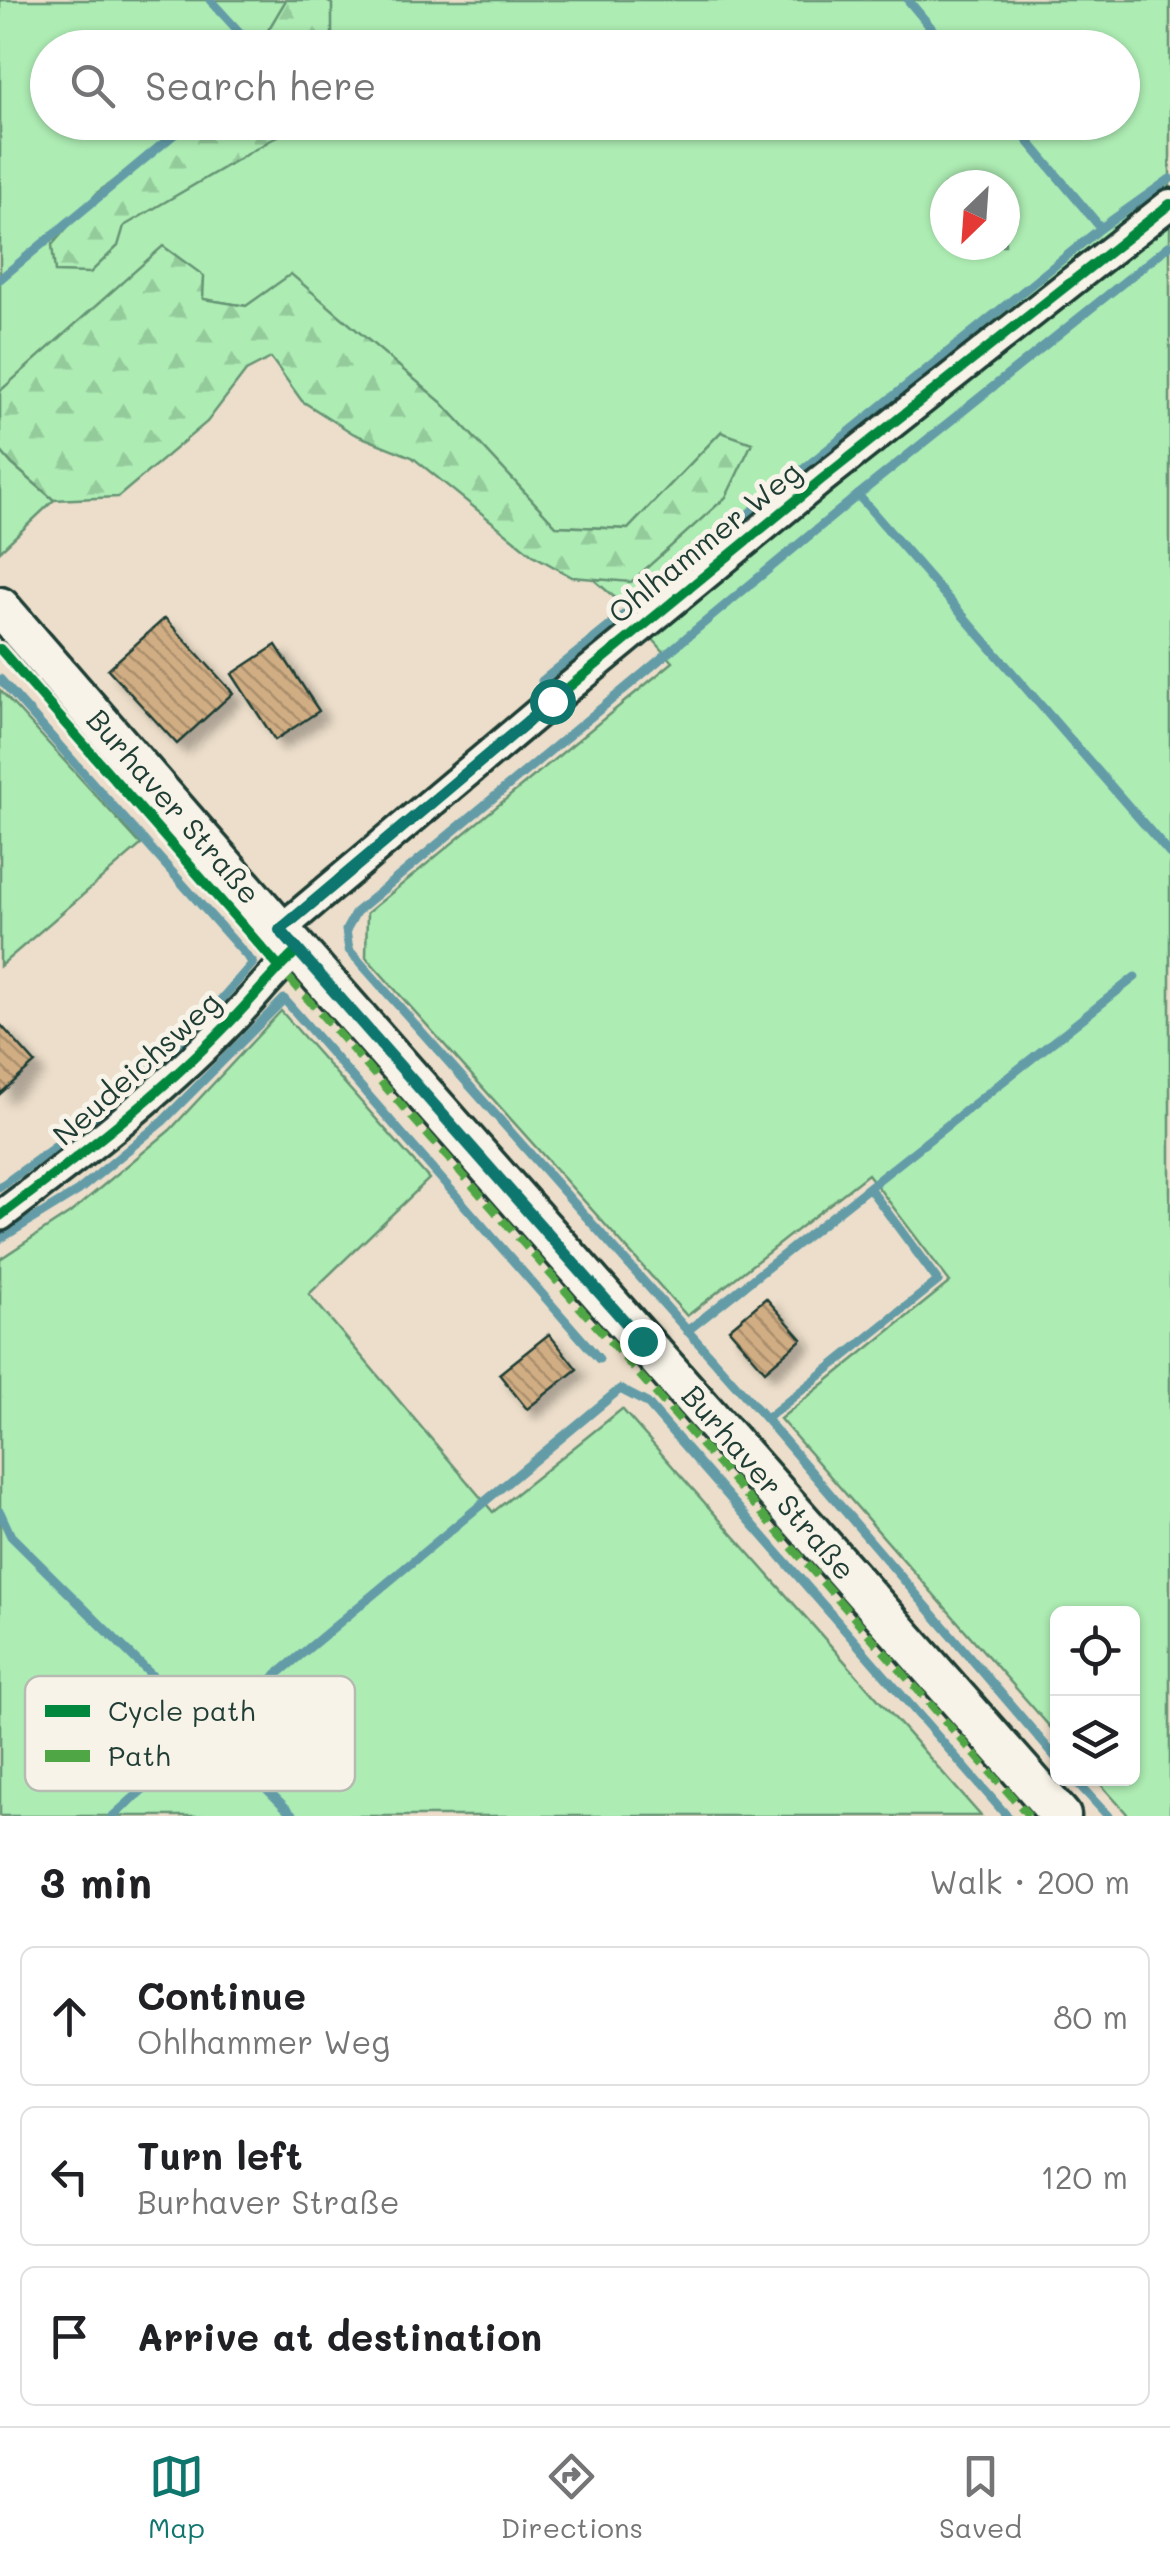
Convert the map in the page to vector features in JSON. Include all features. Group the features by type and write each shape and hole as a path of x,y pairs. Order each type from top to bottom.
{"main road":[{"name":"Burhaver Straße","path":"0,607 1061,1816"}],"street":[{"name":"Ohlhammer Weg","path":"289,940 552,701 822,479 1170,204"},
{"name":"Neudeichsweg","path":"0,1216 110,1130 225,1028 280,967 289,940"}],"green space":[{"path":"0,0 1170,0 1170,1816 1129,1816 1102,1786 1140,1786 1140,1606 1050,1606 1050,1727 780,1419 950,1282 868,1174 687,1316 366,957 367,913 673,662 621,603 593,579 631,581 726,497 721,432 628,529 556,526 441,402 246,306 202,299 0,391"},
{"path":"286,0 324,0 332,4 332,30 268,30"},
{"path":"170,140 271,140 124,226 118,246 90,273 55,272 52,245 98,192"},
{"path":"163,246 204,276 203,299 246,306 291,274 441,402 556,526 628,529 721,432 752,443 726,497 631,582 572,577 533,555 412,457 354,434 302,401 271,358 246,371 207,422 118,497 54,500 0,450 0,391"},
{"path":"0,450 54,500 0,551"},
{"path":"0,690 141,845 0,966"},
{"path":"281,1011 429,1179 309,1294 493,1512 622,1409 981,1816 0,1816 0,1259 70,1213 170,1130"}],"building":[{"path":"165,618 233,693 177,744 108,669"},
{"path":"276,645 319,711 275,740 232,674"},
{"path":"0,1024 35,1063 0,1094"},
{"path":"766,1298 802,1339 765,1371 729,1329"},
{"path":"549,1334 577,1369 527,1409 499,1374"}],"waterway":[{"path":"210,0 238,30"},
{"path":"908,0 933,30"},
{"path":"0,279 167,140"},
{"path":"1027,140 1101,228"},
{"path":"542,681 1101,228 1170,179"},
{"path":"1050,1751 766,1419 349,950 346,930 356,912 858,495 1170,245"},
{"path":"858,495 1170,854"},
{"path":"0,679 253,963 197,1027 77,1131 0,1187"},
{"path":"687,1331 1135,977"},
{"path":"0,1239 78,1191 163,1121 284,999 599,1359"},
{"path":"766,1419 938,1281 870,1189"},
{"path":"275,1676 620,1389 647,1403 1007,1816"},
{"path":"0,1512 11,1536 152,1676"},
{"path":"1080,1786 1108,1816"},
{"path":"113,1816 141,1791"},
{"path":"269,1791 294,1816"}],"marked path":[{"path":"274,961 1029,1816"}],"cycle path":[{"path":"0,1216 144,1103 234,1018 298,950 280,930 822,479 1170,204"},
{"path":"0,649 279,967"}],"route":[{"path":"552,701 280,930 642,1341"}]}
